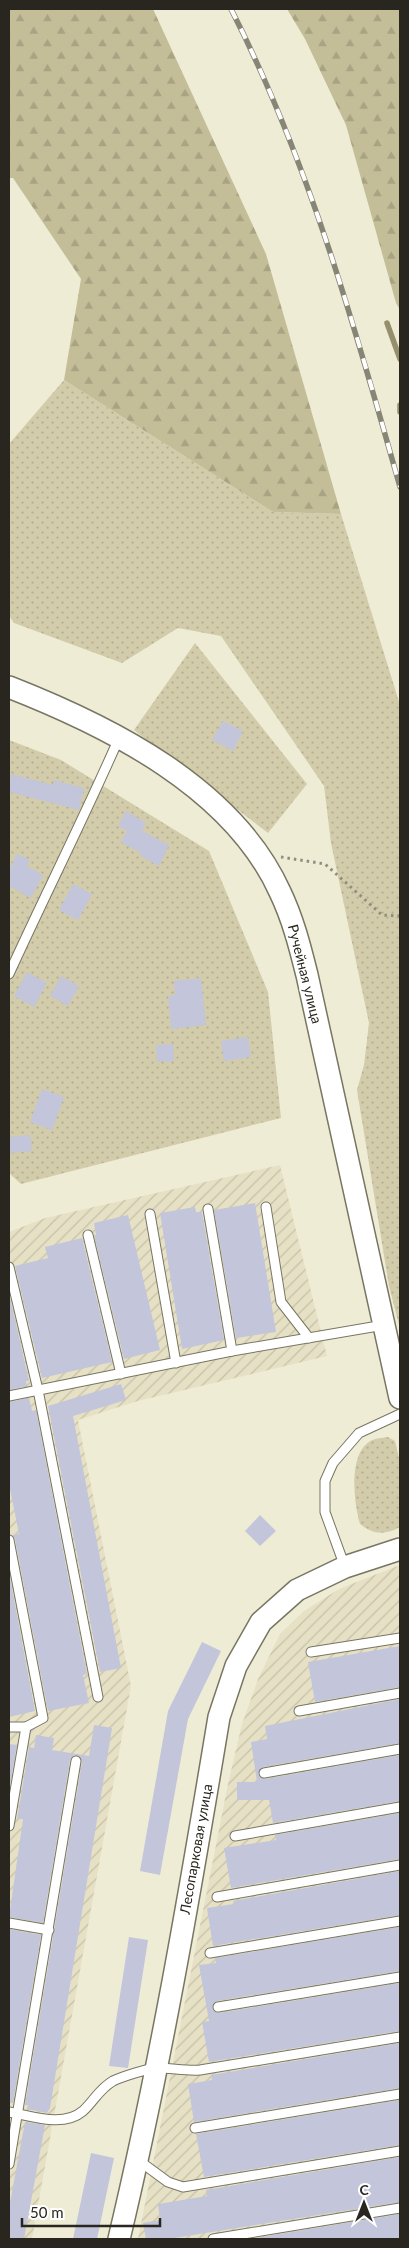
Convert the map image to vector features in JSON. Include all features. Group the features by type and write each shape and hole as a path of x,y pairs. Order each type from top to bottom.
{"street":[{"name":"Ручейная улица","path":"9,687 59,706 119,738 182,776 210,799 235,824 258,853 280,891 296,932 400,1398"},
{"name":"Лесопарковая улица","path":"119,2239 138,2160 156,2068 219,1717 236,1666 261,1622 297,1590 345,1567 400,1549"}],"lane":[{"path":"9,974 57,869 94,797 119,738"},
{"path":"266,1207 282,1302 309,1338"},
{"path":"208,1209 232,1352"},
{"path":"150,1214 176,1362"},
{"path":"88,1235 122,1374"},
{"path":"9,1267 38,1390 98,1697"},
{"path":"9,1396 176,1362 384,1325"},
{"path":"345,1567 325,1512 325,1481 333,1463 359,1433 400,1414"},
{"path":"9,1540 44,1718 26,1727 9,1726"},
{"path":"311,1652 400,1638"},
{"path":"299,1711 400,1693"},
{"path":"9,1826 26,1727"},
{"path":"264,1774 400,1750"},
{"path":"9,2164 76,1761"},
{"path":"235,1836 400,1807"},
{"path":"217,1897 400,1865"},
{"path":"210,1953 400,1921"},
{"path":"9,1923 49,1930"},
{"path":"218,2007 400,1977"},
{"path":"9,2112 64,2120 83,2111 94,2096 114,2081 156,2068 179,2071 200,2070 400,2037"},
{"path":"196,2128 400,2094"},
{"path":"138,2160 168,2182 183,2187 400,2151"},
{"path":"213,2239 400,2208"}],"path":[{"path":"258,853 324,864 382,915 400,916"}],"shaded area":[{"path":"64,380 273,512 341,514 400,705 400,1329 389,1286 357,1090 364,1065 369,1023 331,843 324,786 221,636 178,628 122,663 14,623 9,616 9,444"},
{"path":"195,643 307,784 268,833 134,730"},
{"path":"9,740 61,760 209,851 268,992 281,1118 21,1184 9,1173"},
{"path":"280,1165 327,1356 138,1401 78,1420 131,1686 32,2239 9,2239 9,1232 45,1218"},
{"path":"388,1437 395,1441 400,1462 400,1527 380,1533 365,1528 360,1524 356,1505 355,1469 362,1449 369,1442"},
{"path":"400,1565 400,2239 138,2239 228,1784 242,1724 258,1679 280,1634 304,1611 339,1589"}],"green space":[{"path":"9,9 153,9 266,254 341,514 273,512 64,380 81,279 13,178 9,178"},
{"path":"287,9 400,9 400,310 396,303 346,125 305,39"}],"building":[{"path":"223,721 243,731 233,751 212,740"},
{"path":"11,774 53,785 54,780 84,788 79,810 9,792"},
{"path":"126,811 146,823 142,831 169,845 159,866 140,856 141,853 121,842 127,831 118,826"},
{"path":"17,854 30,860 27,866 43,875 31,898 9,886 9,870"},
{"path":"73,884 92,894 78,920 59,910"},
{"path":"27,972 47,983 34,1007 14,996"},
{"path":"61,976 79,986 68,1006 50,996"},
{"path":"201,978 206,1025 171,1029 168,996 175,995 174,981"},
{"path":"248,1037 251,1057 224,1061 221,1041"},
{"path":"173,1044 174,1061 157,1062 156,1045"},
{"path":"42,1089 64,1097 52,1130 30,1122"},
{"path":"30,1135 32,1151 9,1153 9,1137"},
{"path":"255,1203 276,1332 236,1338 214,1210"},
{"path":"195,1207 196,1212 202,1212 224,1340 182,1349 160,1213"},
{"path":"128,1215 160,1350 124,1359 94,1235 96,1235 94,1223"},
{"path":"82,1238 112,1362 42,1378 15,1266 48,1258 45,1247"},
{"path":"9,1293 29,1381 26,1381 27,1386 9,1390"},
{"path":"121,1384 126,1400 73,1416 121,1668 100,1672 48,1406"},
{"path":"29,1398 32,1411 36,1410 87,1674 83,1675 89,1703 48,1711 15,1539 12,1535 19,1534 9,1484 9,1402"},
{"path":"260,1515 276,1531 260,1546 245,1531"},
{"path":"9,1572 35,1711 9,1717"},
{"path":"202,1642 221,1651 188,1719 160,1875 140,1871 168,1711"},
{"path":"400,1646 400,1687 315,1702 308,1662"},
{"path":"400,1699 400,1743 263,1767 258,1774 265,1779 400,1755 400,1801 273,1823 269,1800 237,1800 237,1782 257,1782 251,1742 267,1739 265,1726"},
{"path":"94,1725 112,1728 50,2108 47,2113 27,2109 28,2105 25,2105 82,1762 80,1757 74,1755 70,1760 43,1923 9,1917 23,1819 17,1819 29,1747 34,1748 36,1735 54,1738 52,1750 89,1756"},
{"path":"9,1744 17,1745 9,1791"},
{"path":"400,1813 400,1859 231,1888 224,1848 276,1840 275,1835"},
{"path":"400,1871 400,1915 213,1946 207,1908 234,1904 233,1901"},
{"path":"400,1927 400,1971 217,2001 212,2008 219,2013 400,1983 400,2031 209,2062 202,2022 209,2021 199,1965 216,1963 215,1958"},
{"path":"9,1929 41,1935 13,2103 9,2102"},
{"path":"129,1937 148,1940 128,2068 109,2066"},
{"path":"400,2043 400,2088 194,2122 188,2084 212,2080 211,2075"},
{"path":"400,2100 400,2145 204,2177 196,2134"},
{"path":"25,2122 45,2125 24,2239 9,2239 9,2208"},
{"path":"91,2153 114,2158 97,2239 73,2239"},
{"path":"400,2157 400,2202 168,2239 146,2239 143,2223 160,2220 158,2204 207,2196 206,2190"},
{"path":"400,2214 400,2239 250,2239"}],"waterway":[{"path":"387,323 400,359"},
{"path":"400,405 400,412"}],"railway":[{"path":"231,9 283,124 306,184 347,304 400,487"}]}
